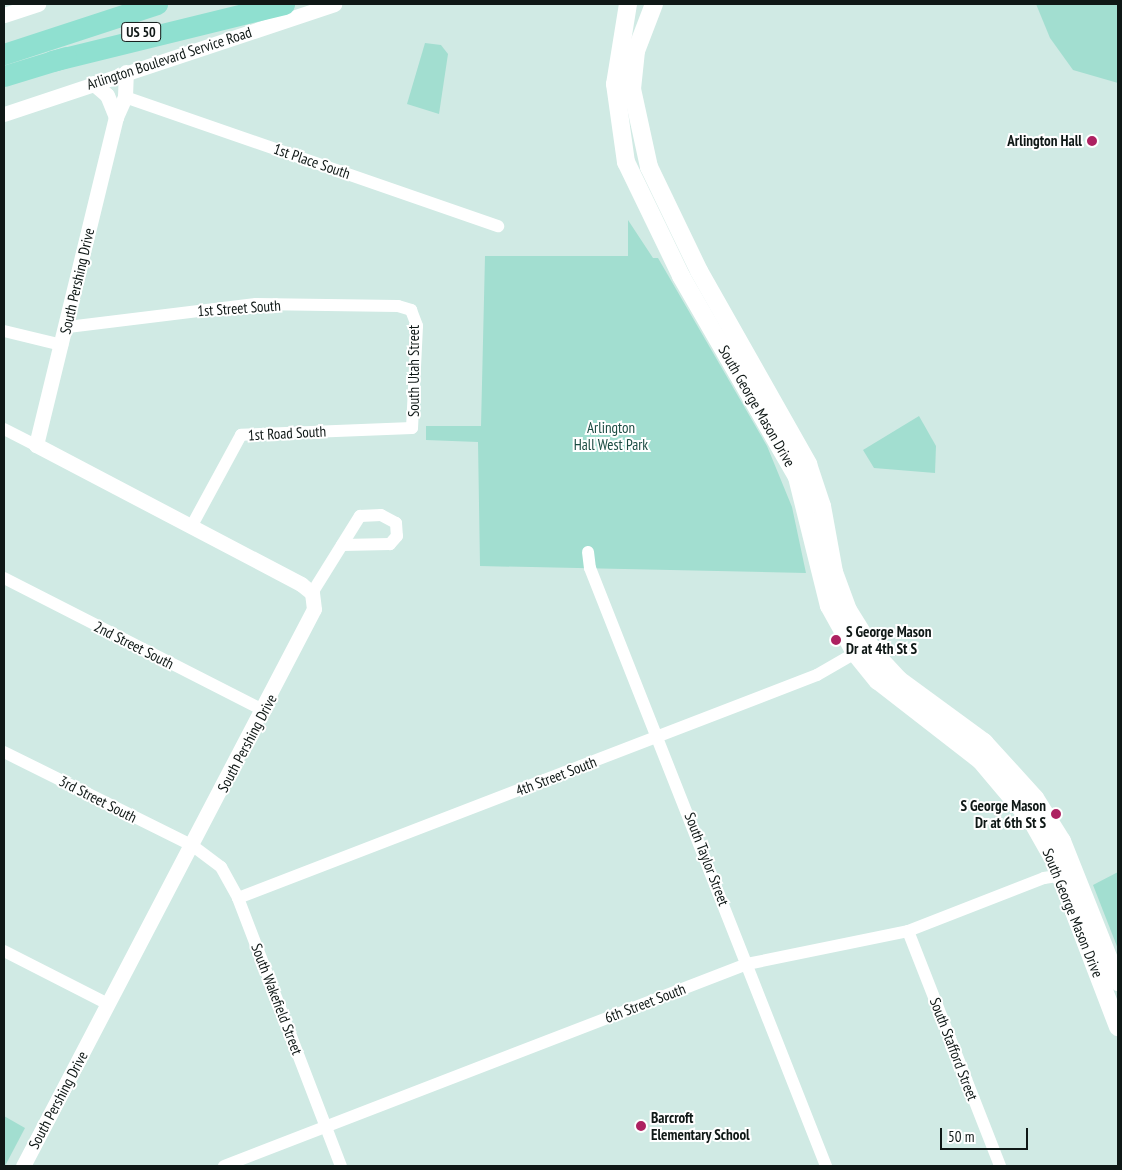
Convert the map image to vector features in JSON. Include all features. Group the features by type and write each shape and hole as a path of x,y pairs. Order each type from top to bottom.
{"highway":[{"name":"US 50","path":"8,51 157,4"},
{"name":"US 50","path":"4,76 231,4"},
{"path":"52,61 284,12"}],"main road":[{"name":"South George Mason Drive","path":"628,4 615,84 626,162 681,276 797,477 820,584 862,649 902,704 998,778 1033,823 1068,874 1118,982"},
{"name":"South George Mason Drive","path":"654,4 636,51 632,89 649,167 699,271 808,464 822,506 834,572 862,649"},
{"name":"South George Mason Drive","path":"1068,874 1118,1027"}],"street":[{"path":"4,14 38,4"},
{"name":"Arlington Boulevard Service Road","path":"4,114 126,72 284,12 334,4"},
{"name":"South Pershing Drive","path":"36,445 68,326 116,117 125,96 126,72"},
{"path":"93,83 107,95 116,117"},
{"name":"1st Place South","path":"125,96 498,226"},
{"name":"1st Street South","path":"68,326 256,304 398,306 411,310"},
{"name":"South Utah Street","path":"408,431 415,424 417,326 411,310"},
{"path":"4,331 62,345"},
{"path":"4,429 312,593 342,545"},
{"name":"1st Road South","path":"191,527 241,435 408,431"},
{"name":"South Taylor Street","path":"588,552 590,568 659,737 826,1166"},
{"name":"2nd Street South","path":"4,578 265,711"},
{"name":"South Pershing Drive","path":"23,1166 265,711 314,609 312,593"},
{"name":"4th Street South","path":"238,898 817,675 862,649"},
{"name":"3rd Street South","path":"4,752 193,846"},
{"name":"South Wakefield Street","path":"193,846 221,867 238,898 341,1166"},
{"name":"6th Street South","path":"224,1166 747,964 908,931 1068,874"},
{"name":"South Stafford Street","path":"908,931 1000,1166"},
{"path":"4,951 108,1004"}],"green space":[{"path":"1036,4 1118,4 1118,83 1073,70 1050,38"},
{"path":"425,43 441,45 448,54 439,114 407,104"},
{"name":"Arlington Hall West Park","path":"628,220 653,258 658,258 767,446 792,507 806,573 480,566 478,442 426,440 426,426 481,426 485,256 628,256"},
{"path":"919,416 936,446 935,473 874,468 863,450"},
{"path":"1118,872 1118,949 1093,885"},
{"path":"4,1116 25,1128 5,1166 4,1166"}],"place":[{"name":"Arlington Hall","path":"1092,141"},
{"name":"S George Mason Dr at 4th St S","path":"836,640"},
{"name":"S George Mason Dr at 6th St S","path":"1056,814"},
{"name":"Barcroft Elementary School","path":"641,1126"}]}
